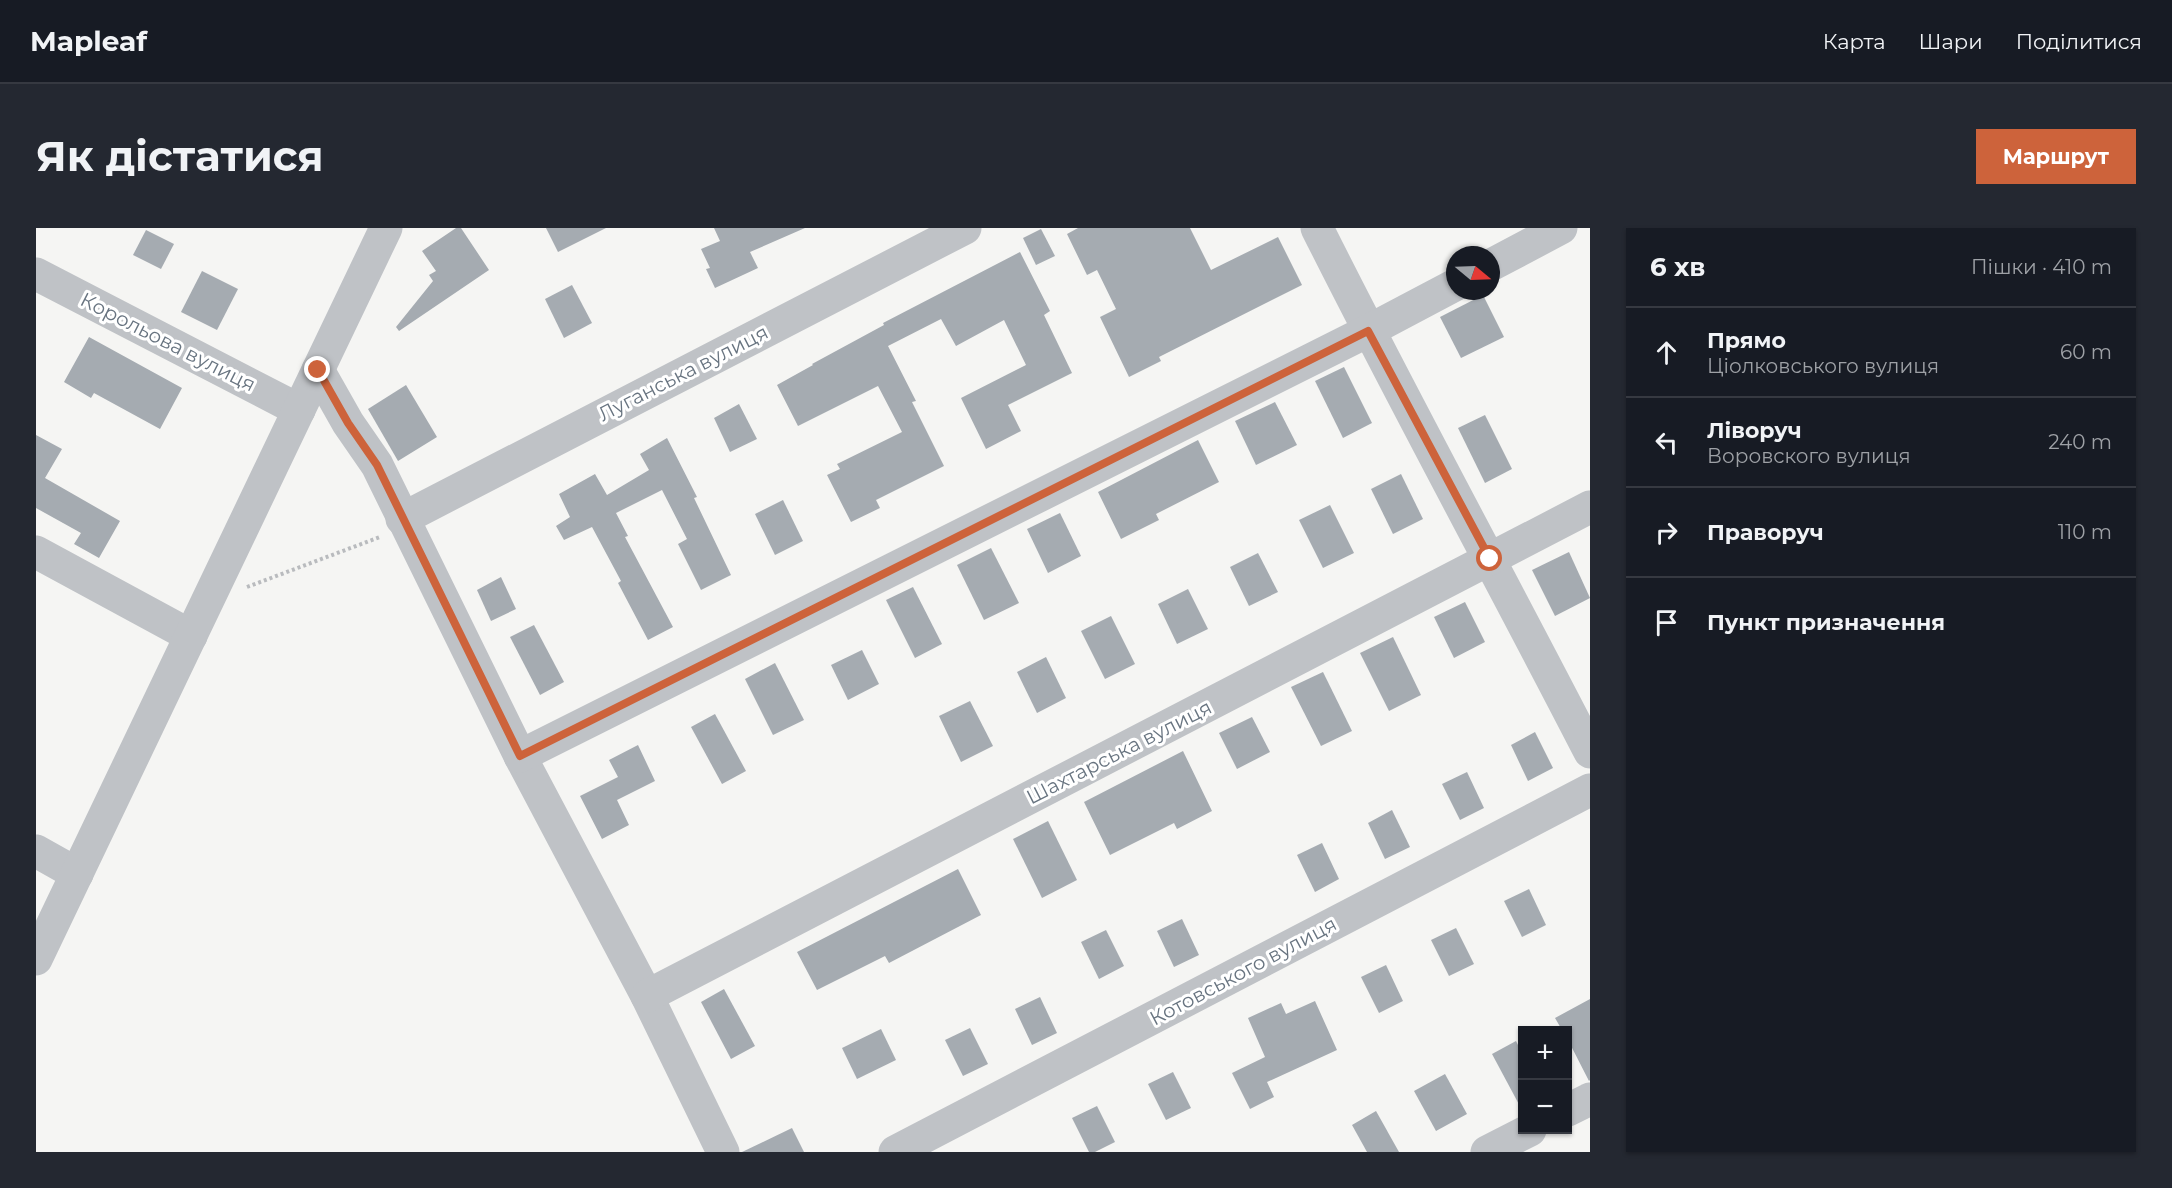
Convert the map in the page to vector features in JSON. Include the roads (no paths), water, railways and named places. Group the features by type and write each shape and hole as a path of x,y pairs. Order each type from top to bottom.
{"street":[{"path":"36,959 386,228"},
{"name":"Луганська вулиця","path":"402,519 965,228"},
{"path":"1317,228 1368,331 1590,752"},
{"path":"1500,260 1561,228"},
{"name":"Корольова вулиця","path":"36,274 300,410"},
{"path":"520,756 1446,290"},
{"path":"318,370 348,423 377,465 520,756 647,996 723,1152"},
{"name":"Шахтарська вулиця","path":"647,996 1590,507"},
{"path":"36,552 191,636"},
{"name":"Котовського вулиця","path":"895,1152 1590,790"},
{"path":"36,851 77,874"},
{"path":"1572,1108 1590,1099"},
{"path":"1486,1152 1522,1134"}]}
